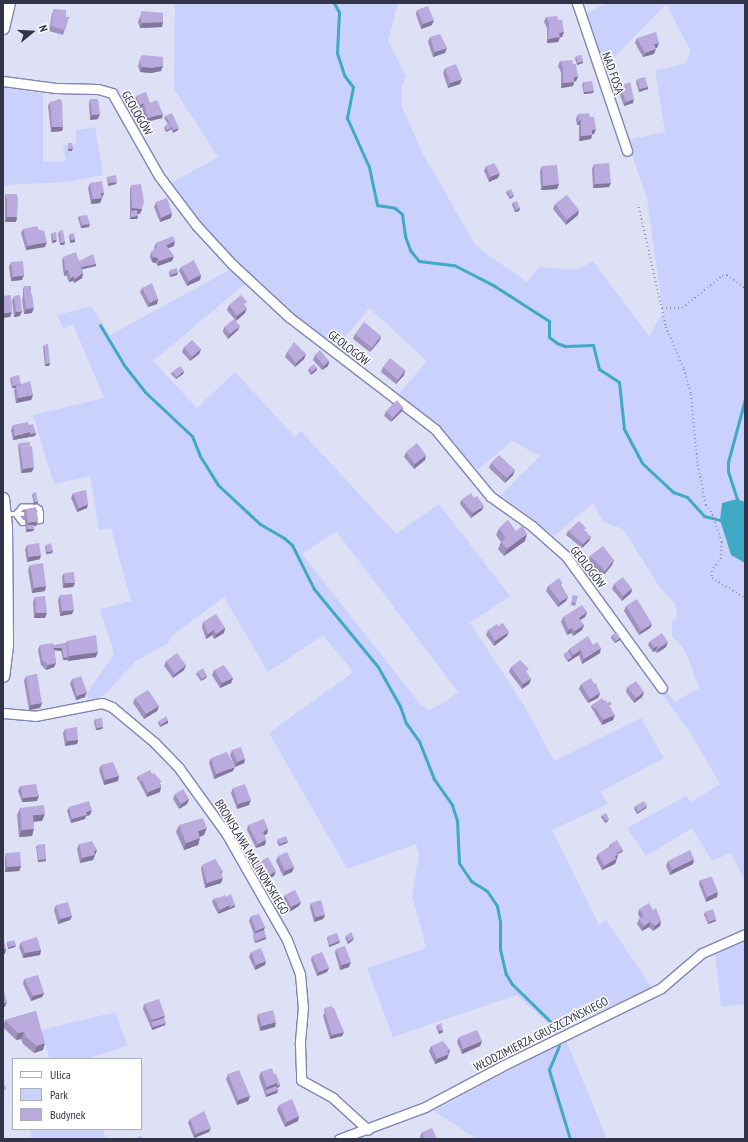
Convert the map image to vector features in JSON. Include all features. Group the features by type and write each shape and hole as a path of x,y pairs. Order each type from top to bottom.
{"street":[{"path":"3,28 8,3"},
{"name":"NAD FOSĄ","path":"577,3 627,151"},
{"name":"GEOLOGÓW","path":"3,81 56,88 98,88 112,93 159,176 196,225 232,264 289,317 435,429 490,496 532,526 566,556 662,688"},
{"path":"3,498 10,514 7,645 3,676"},
{"name":"BRONISŁAWA MALINOWSKIEGO","path":"3,713 35,716 102,702 112,707 150,739 179,768 226,833 287,940 300,974 303,1007 300,1044 301,1080 333,1098 368,1130"},
{"name":"WŁODZIMIERZA GRUSZCZYŃSKIEGO","path":"339,1139 368,1130 425,1107 509,1062 661,988 702,953 745,934"}],"lane":[{"path":"36,506 40,513 40,520 22,522 10,514 22,507 36,506"},
{"path":"10,514 40,513"}],"path":[{"path":"639,207 666,327 671,335 691,394 694,438 704,498 722,542 721,558 712,571 712,578 745,598"},
{"path":"662,308 682,308 722,276 731,277 745,288"}],"green space":[{"path":"175,3 398,3 388,41 406,76 402,85 401,105 423,154 476,246 527,282 539,267 577,270 593,261 649,336 663,313 647,199 627,140 665,132 655,71 686,63 690,50 666,4 605,67 587,13 606,3 745,3 745,502 737,499 722,503 720,520 731,555 745,563 745,881 731,853 712,861 692,828 646,856 627,828 686,796 691,802 720,784 691,734 660,691 665,689 675,702 699,688 686,652 672,636 672,621 677,616 675,603 660,588 623,529 603,522 593,503 554,536 501,495 540,456 512,441 478,470 428,419 397,396 427,361 369,308 335,350 268,297 204,228 171,183 218,157 174,89"},
{"path":"3,87 43,94 43,162 66,161 63,145 76,144 76,130 95,127 103,175 67,182 3,185"},
{"path":"231,269 245,284 153,361 197,408 235,372 295,437 301,431 396,534 439,504 510,596 470,623 524,705 554,761 641,718 664,758 600,792 608,804 552,830 599,925 606,920 652,988 556,1031 517,995 393,1037 367,968 426,948 412,895 419,856 416,844 347,869 269,733 353,672 323,635 268,672 224,597 174,634 167,644 136,661 103,696 89,702 87,693 114,654 100,609 131,601 111,528 99,530 90,476 54,484 33,415 104,398 73,324 64,329 57,315 91,306 110,335","holes":["336,531 458,692 447,701 429,710 421,705 302,554"]},
{"path":"745,941 745,1004 721,1007 715,954"},
{"path":"116,1012 127,1046 89,1058 50,1058 40,1030"},
{"path":"566,1040 607,1139 477,1139 434,1111"},
{"path":"30,1130 103,1130 106,1139 31,1139"}],"shaded area":[{"path":"737,499 745,502 745,563 731,555 720,520 722,503"}],"building":[{"path":"428,6 434,20 423,24 417,10"},
{"path":"54,9 66,10 66,17 69,17 65,30 51,26"},
{"path":"142,11 163,13 163,22 142,23 140,17"},
{"path":"557,16 558,20 562,20 564,32 559,33 560,37 548,39 549,23 546,17"},
{"path":"656,32 659,43 654,44 656,49 645,53 637,38"},
{"path":"440,34 447,48 435,52 430,37"},
{"path":"142,55 163,57 163,66 152,68 142,67 139,61"},
{"path":"582,55 583,61 578,63 576,56"},
{"path":"572,60 573,64 576,64 578,77 574,77 574,82 563,83 563,68 560,61"},
{"path":"456,64 462,79 450,83 445,68"},
{"path":"645,77 648,87 640,89 637,79"},
{"path":"592,81 594,91 584,92 583,82"},
{"path":"630,82 634,99 626,102 620,86"},
{"path":"146,92 150,103 157,100 163,114 148,118 144,103 140,105 136,96"},
{"path":"60,99 62,101 63,127 52,127 50,102"},
{"path":"90,99 98,99 100,114 92,115"},
{"path":"172,113 179,128 174,130 165,116"},
{"path":"589,113 590,117 594,117 596,129 592,130 592,135 581,136 581,120 579,121 578,114"},
{"path":"169,123 171,128 167,130 165,126"},
{"path":"68,143 72,143 73,148 68,149"},
{"path":"494,163 500,173 490,177 486,166"},
{"path":"609,163 611,183 595,184 594,164"},
{"path":"557,165 559,184 543,186 542,166"},
{"path":"116,175 117,182 109,183 107,177"},
{"path":"102,181 104,193 101,193 102,198 93,199 90,183"},
{"path":"141,184 144,202 142,209 132,208 131,185"},
{"path":"511,189 514,195 511,197 507,191"},
{"path":"6,194 17,194 17,197 7,197 6,200"},
{"path":"567,195 579,210 567,220 555,204"},
{"path":"7,197 18,197 17,217 7,217"},
{"path":"167,198 172,213 161,218 156,202"},
{"path":"517,201 520,208 516,210 513,202"},
{"path":"137,210 138,216 131,217 131,211"},
{"path":"87,215 90,224 82,225 79,216"},
{"path":"37,226 39,230 44,231 47,242 28,246 23,229"},
{"path":"63,230 65,242 61,243 59,231"},
{"path":"56,232 57,240 53,240 52,233"},
{"path":"74,233 75,239 71,240 70,234"},
{"path":"173,236 175,241 166,245 174,256 159,261 158,258 153,257 151,252 157,247 156,243"},
{"path":"76,252 83,273 75,279 74,276 71,278 68,270 66,271 63,257"},
{"path":"93,254 96,264 81,267 79,261"},
{"path":"194,260 201,275 189,281 181,267"},
{"path":"23,261 24,275 13,277 11,262"},
{"path":"177,268 178,272 171,275 170,270"},
{"path":"152,283 158,299 150,303 142,288"},
{"path":"24,286 31,286 31,294 24,295"},
{"path":"32,294 34,308 26,309 24,295"},
{"path":"11,295 12,312 3,313 3,296"},
{"path":"20,295 22,311 16,312 14,296"},
{"path":"241,295 247,302 244,304 247,308 237,316 229,305"},
{"path":"234,319 240,326 230,334 224,327"},
{"path":"364,322 381,336 372,348 355,334"},
{"path":"192,340 201,349 192,357 184,347"},
{"path":"294,342 306,354 296,363 287,352"},
{"path":"48,344 50,363 46,364 44,345"},
{"path":"320,350 329,361 324,366 315,355"},
{"path":"390,358 405,370 398,380 383,367"},
{"path":"314,364 317,368 312,372 309,368"},
{"path":"180,366 184,371 177,377 172,372"},
{"path":"19,375 21,384 13,386 11,377"},
{"path":"30,381 33,395 18,398 16,386"},
{"path":"397,400 403,407 393,418 386,411"},
{"path":"28,422 30,432 15,436 13,425"},
{"path":"33,424 36,433 30,434 29,425"},
{"path":"30,442 30,446 20,447 19,450 19,443"},
{"path":"417,443 426,455 415,464 406,452"},
{"path":"32,446 34,467 23,469 20,447"},
{"path":"499,455 515,470 507,478 491,463"},
{"path":"86,490 88,504 79,508 73,493"},
{"path":"36,492 38,502 34,502 33,493"},
{"path":"471,493 474,498 477,496 484,506 473,513 461,500"},
{"path":"36,507 38,521 28,523 26,509"},
{"path":"508,520 516,531 522,526 527,534 507,549 501,542 506,538 499,528"},
{"path":"579,521 586,528 584,530 591,537 583,544 568,531"},
{"path":"27,525 34,525 34,529 27,529"},
{"path":"39,543 41,555 29,557 27,545"},
{"path":"51,543 53,551 47,552 46,545"},
{"path":"603,546 614,560 605,571 590,556"},
{"path":"43,563 46,586 34,588 30,565"},
{"path":"74,572 75,583 65,583 64,573"},
{"path":"623,577 632,589 623,596 614,584"},
{"path":"559,578 562,582 560,584 568,597 560,602 548,586"},
{"path":"72,594 74,610 62,611 60,595"},
{"path":"573,595 578,596 576,603 572,602"},
{"path":"45,596 47,613 36,613 35,597"},
{"path":"637,599 652,624 641,631 626,606"},
{"path":"582,605 587,612 579,618 584,625 575,631 572,628 569,630 563,617"},
{"path":"216,614 225,628 216,634 214,630 208,634 203,622"},
{"path":"503,623 509,632 495,641 488,630 497,624 498,626"},
{"path":"617,632 620,638 616,641 612,635"},
{"path":"662,633 668,642 659,648 657,646 654,648 650,641"},
{"path":"96,635 98,652 69,656 67,641"},
{"path":"588,636 593,645 597,642 601,648 584,659 581,650 573,655 569,649"},
{"path":"53,643 56,663 48,665 42,660 40,645"},
{"path":"66,643 68,657 64,658 62,648 54,648 54,645"},
{"path":"568,651 572,657 568,660 564,654"},
{"path":"177,653 186,665 175,674 166,661"},
{"path":"520,660 529,669 526,671 531,679 523,684 511,667"},
{"path":"224,665 233,678 222,683 214,670"},
{"path":"203,668 207,676 202,679 197,672"},
{"path":"37,674 42,703 31,705 26,676"},
{"path":"81,676 87,692 77,696 72,679"},
{"path":"591,678 594,684 596,683 600,693 590,699 581,684"},
{"path":"636,681 644,692 636,698 627,687"},
{"path":"148,690 159,706 146,714 135,698"},
{"path":"602,698 604,701 594,709 592,705"},
{"path":"606,700 607,703 610,701 612,704 609,706 615,715 603,720 595,707"},
{"path":"166,716 168,720 161,725 159,721"},
{"path":"102,718 103,727 97,728 95,719"},
{"path":"77,727 78,740 67,741 65,729"},
{"path":"241,747 245,759 237,762 232,750"},
{"path":"227,752 235,767 216,774 211,758"},
{"path":"113,762 119,776 105,780 101,765"},
{"path":"150,770 152,774 141,782 138,776"},
{"path":"154,773 162,782 159,783 161,787 148,792 142,780"},
{"path":"36,784 39,796 23,798 20,786"},
{"path":"245,784 251,800 238,804 233,788"},
{"path":"183,789 189,799 181,804 175,794"},
{"path":"89,801 92,810 86,812 87,815 72,819 69,807"},
{"path":"644,801 647,806 638,812 635,806"},
{"path":"44,805 45,814 33,815 34,829 22,830 20,808"},
{"path":"606,813 609,819 606,821 602,815"},
{"path":"203,818 207,828 198,831 200,838 186,843 179,825"},
{"path":"264,819 268,829 263,832 266,840 258,844 248,825"},
{"path":"286,836 288,841 280,844 278,839"},
{"path":"617,840 623,850 617,853 613,845 611,846 610,844"},
{"path":"92,841 97,850 94,851 95,855 82,858 79,844"},
{"path":"45,844 46,859 38,860 37,845"},
{"path":"613,845 618,855 615,856 616,859 604,866 598,854"},
{"path":"690,850 694,859 672,870 668,861"},
{"path":"20,852 21,866 7,867 6,853"},
{"path":"287,852 294,867 285,871 278,856"},
{"path":"268,857 276,871 264,878 256,864"},
{"path":"215,859 223,871 220,872 223,878 207,883 202,865"},
{"path":"712,877 718,892 707,897 701,881"},
{"path":"295,890 301,902 291,907 285,895"},
{"path":"231,894 235,905 229,908 230,905 226,897"},
{"path":"225,895 230,905 220,910 215,900"},
{"path":"321,900 325,915 316,917 311,903"},
{"path":"68,902 72,916 60,919 56,905"},
{"path":"649,903 653,910 656,908 661,921 655,926 650,922 644,926 639,919 644,916 639,909"},
{"path":"713,909 716,919 709,922 705,912"},
{"path":"259,914 265,927 256,931 251,916"},
{"path":"264,930 266,937 256,941 253,934"},
{"path":"351,932 354,938 349,941 346,936"},
{"path":"337,933 340,941 329,945 328,936"},
{"path":"37,937 41,950 25,953 21,942"},
{"path":"4,940 6,949 3,949"},
{"path":"14,940 16,945 9,947 7,942"},
{"path":"345,946 351,962 342,965 336,949"},
{"path":"261,948 266,961 256,965 251,952"},
{"path":"322,952 329,968 319,972 312,956"},
{"path":"38,975 44,993 33,996 24,979"},
{"path":"3,989 7,1002 3,1003"},
{"path":"159,999 165,1016 152,1020 144,1004"},
{"path":"332,1006 333,1009 326,1011 325,1008"},
{"path":"334,1008 344,1032 332,1035 325,1012"},
{"path":"273,1010 276,1022 262,1026 258,1014"},
{"path":"36,1011 45,1043 37,1046 26,1037 24,1032 18,1033 5,1020"},
{"path":"164,1018 166,1023 153,1027 151,1022"},
{"path":"441,1023 443,1030 439,1031 437,1025"},
{"path":"477,1030 482,1041 463,1049 459,1037"},
{"path":"443,1041 450,1050 447,1051 449,1054 437,1059 431,1046"},
{"path":"272,1068 277,1083 267,1087 261,1072"},
{"path":"239,1070 250,1096 238,1100 228,1074"},
{"path":"274,1074 276,1074 280,1085 277,1086"},
{"path":"5,1085 6,1090 3,1090 3,1086"},
{"path":"276,1086 278,1090 267,1094 266,1090"},
{"path":"292,1099 299,1116 287,1122 279,1105"},
{"path":"204,1111 211,1128 196,1134 190,1119"},
{"path":"432,1128 437,1139 424,1139 422,1132"},
{"path":"141,1136 143,1139 137,1138"}],"waterway":[{"path":"334,3 339,12 337,53 344,75 353,87 347,118 369,167 377,205 395,208 402,214 405,236 410,250 419,261 454,265 493,285 549,321 549,337 557,343 565,346 593,345 599,369 619,382 624,429 642,463 673,492 687,497 704,516 720,520"},
{"path":"100,325 124,365 145,392 192,436 200,456 218,485 260,524 284,538 292,545 314,589 378,667 400,706 406,723 419,741 434,779 452,805 457,820 459,863 471,881 487,891 497,906 500,922 500,949 506,974 512,984 551,1022 555,1031"},
{"path":"745,329 745,340"},
{"path":"737,499 728,471 728,462 745,399"},
{"path":"559,1046 549,1070 570,1139"}]}
